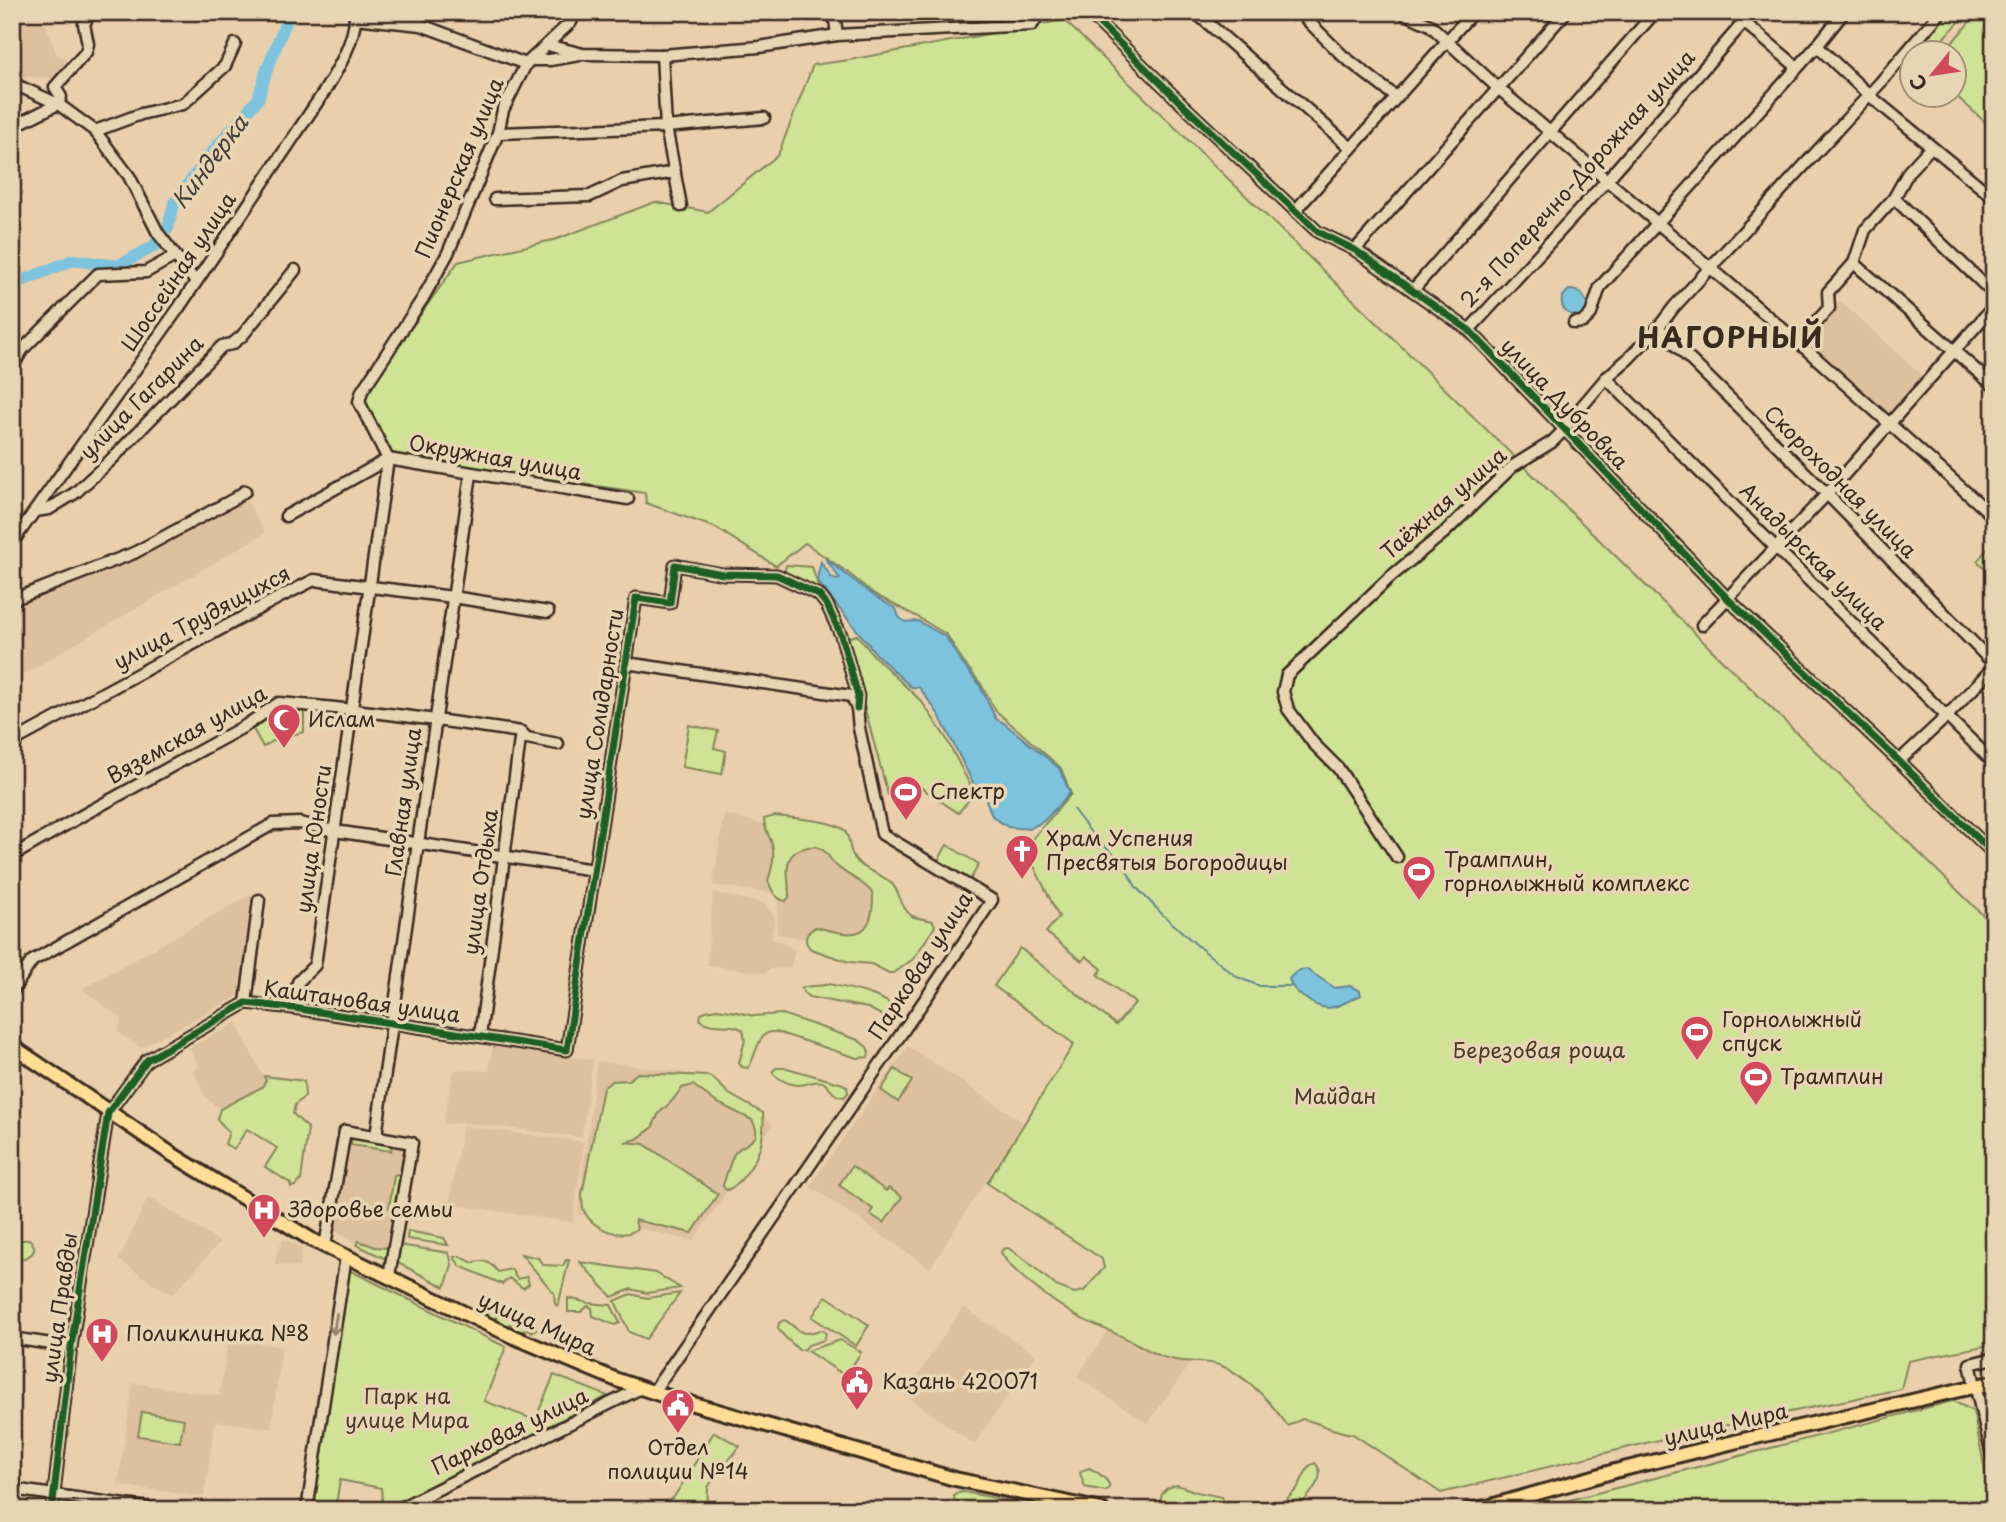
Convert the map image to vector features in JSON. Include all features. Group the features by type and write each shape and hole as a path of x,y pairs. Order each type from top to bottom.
{"main road":[{"name":"улица Мира","path":"12,1045 108,1113 229,1191 325,1246 514,1337 647,1390 955,1479 1102,1510"},
{"name":"улица Мира","path":"1468,1510 1734,1442 1994,1382"}],"street":[{"path":"12,127 58,104 61,97 55,87 86,51 88,44 84,24 89,15 95,12"},
{"name":"Пионерская улица","path":"388,459 359,402 362,391 417,308 448,253 498,133 503,110 529,62 571,22 576,12"},
{"path":"834,12 837,35"},
{"path":"355,15 421,24 529,62 583,54 662,55 759,47 837,35 1032,24 1040,12"},
{"name":"улица Дубровка","path":"1082,12 1104,27 1318,232 1355,250 1469,330 1727,598 1994,854"},
{"path":"1195,12 1351,148"},
{"path":"1299,12 1343,56 1396,97"},
{"path":"1401,12 1430,25 1498,88 1798,342 1994,517"},
{"path":"1295,211 1473,12"},
{"path":"1355,250 1566,12"},
{"path":"1413,290 1655,12"},
{"path":"1732,12 1797,67"},
{"path":"1574,323 1583,322 1591,314 1600,287 1817,46 1844,12"},
{"name":"Таёжная улица","path":"1397,857 1338,768 1313,743 1288,709 1283,692 1287,675 1389,578 1445,532 1513,466 1552,442 1565,429 1606,378 1658,328 1941,12"},
{"name":"Шоссейная улица","path":"12,543 178,309 330,82 348,45 355,15"},
{"name":"2-я Поперечно-Дорожная улица","path":"1469,330 1744,23"},
{"path":"95,131 141,114 183,104 225,66 235,44"},
{"path":"547,45 583,54"},
{"path":"1817,46 1869,94 1994,198"},
{"path":"662,55 666,127 681,206"},
{"path":"12,83 58,104 95,131 129,176 161,237 195,281"},
{"path":"498,133 666,127 764,118"},
{"path":"1798,342 1829,308 1828,292 1854,262 1865,230 1894,198 1909,171 1931,147"},
{"path":"495,199 590,197 622,181 675,172"},
{"path":"1894,198 1994,294"},
{"path":"12,367 23,349 98,274 146,272 175,256"},
{"path":"1854,262 1994,386"},
{"name":"улица Гагарина","path":"35,511 48,509 64,501 111,460 222,345 232,344 242,336 295,270"},
{"path":"1702,625 1826,494 1994,306"},
{"name":"Скороходная улица","path":"1658,328 1826,494 1994,666"},
{"name":"Анадырская улица","path":"1606,378 1994,762"},
{"name":"Окружная улица","path":"286,516 388,459 628,499"},
{"name":"улица Юности","path":"293,1008 298,982 315,965 388,459"},
{"name":"Главная улица","path":"376,1136 471,474"},
{"path":"12,600 134,552 245,491"},
{"path":"48,493 55,500 64,501"},
{"name":"улица Солидарности","path":"567,1050 636,598 670,603 675,565 723,574 777,575 808,589 819,595 827,605 841,635 858,696 857,708"},
{"name":"улица Трудящихся","path":"12,742 314,580 548,612"},
{"path":"626,663 847,694 857,708"},
{"path":"1899,761 1946,717 1994,666"},
{"name":"Вяземская улица","path":"12,856 94,808 246,726 279,703 435,719 521,732 527,738 558,744"},
{"name":"Парковая улица","path":"396,1510 647,1390 928,995 992,900 882,834 857,708"},
{"name":"улица Отдыха","path":"480,1036 521,732"},
{"path":"12,991 32,961 273,824 300,823 335,831 594,870"},
{"path":"247,1003 259,900"},
{"name":"Каштановая улица","path":"108,1113 147,1060 247,1003 567,1050"},
{"name":"улица Правды","path":"52,1510 71,1347 108,1113"},
{"path":"325,1246 345,1131 412,1143 389,1276"},
{"path":"307,1510 346,1256"},
{"path":"12,1338 71,1347"},
{"path":"1994,1357 1970,1364 1994,1463"},
{"path":"12,1489 161,1510"}],"shaded area":[{"path":"44,21 57,56 65,58 61,78 12,76 12,23"},
{"path":"1840,301 1925,378 1890,417 1801,336"},
{"path":"245,497 265,533 12,681 12,605 103,569"},
{"path":"724,814 800,834 889,884 852,947 777,934 779,894 713,885"},
{"path":"713,893 764,903 775,918 771,938 795,949 791,968 768,969 766,973 707,965"},
{"path":"252,894 242,994 140,1048 117,1031 122,1019 82,989"},
{"path":"236,1023 265,1080 261,1087 222,1107 216,1106 205,1096 193,1071 199,1066 189,1048"},
{"path":"493,1045 593,1060 582,1137 465,1123 443,1124 454,1070 489,1071"},
{"path":"908,1046 1023,1122 930,1268 810,1186"},
{"path":"597,1061 696,1074 773,1124 693,1241 578,1214"},
{"path":"463,1126 584,1142 573,1222 449,1204"},
{"path":"348,1138 401,1144 405,1148 388,1260 333,1230"},
{"path":"148,1197 220,1242 173,1294 119,1260"},
{"path":"284,1239 302,1248 299,1267 275,1264 277,1252"},
{"path":"1135,1289 1208,1338 1148,1423 1077,1377"},
{"path":"963,1307 1036,1355 974,1444 905,1395"},
{"path":"229,1338 282,1347 271,1428 215,1421 204,1497 118,1485 133,1383 219,1396"}],"green space":[{"path":"1949,12 1969,12 1944,38 1926,38"},
{"path":"1978,12 1994,12 1994,130 1968,107 1968,38 1956,38"},
{"name":"Березовая роща","path":"1064,20 1994,926 1994,1344 1908,1361 1901,1389 1679,1435 1441,1493 1353,1434 1302,1419 1288,1426 1261,1394 1227,1368 1163,1357 1080,1318 1033,1286 1013,1268 1001,1252 1008,1248 1056,1286 1074,1293 1084,1291 1104,1268 1102,1259 987,1183 1074,1044 994,986 1020,948 1116,1025 1135,1003 1098,975 1102,969 1086,956 1082,961 1046,932 1059,917 1030,858 1020,853 1071,794 1061,768 995,710 981,684 947,635 874,594 805,543 776,566 716,528 646,503 645,493 392,457 362,397 458,262 557,239 655,202 708,212 778,155 813,65"},
{"path":"1994,541 1994,575 1977,561"},
{"path":"786,565 812,567 821,595 784,576"},
{"path":"857,635 874,656 922,702 946,738 972,789 968,801 958,813 916,784 888,795 846,638"},
{"path":"283,709 304,711 304,732 278,738 263,747 253,729"},
{"path":"689,725 718,731 714,748 726,751 722,774 682,767"},
{"path":"775,816 822,822 844,830 851,852 860,865 892,884 905,909 912,916 933,921 935,926 913,959 894,973 889,973 871,964 849,962 811,949 806,937 816,927 840,933 858,932 865,928 872,910 873,894 866,886 842,871 823,850 812,846 799,850 789,860 789,897 786,901 779,898 768,881 773,851 764,819"},
{"path":"947,845 979,864 970,880 938,861"},
{"path":"829,984 879,998 895,1008 898,1015 887,1018 868,1008 809,997 802,988"},
{"path":"717,1009 754,1016 782,1014 858,1040 867,1047 868,1057 857,1058 772,1032 762,1038 748,1068 742,1067 739,1063 745,1040 743,1030 733,1026 710,1025 700,1020 701,1014"},
{"path":"776,1068 787,1068 843,1084 848,1093 844,1097 837,1096 823,1082 799,1085 788,1083 772,1072"},
{"path":"895,1069 912,1081 898,1102 881,1090"},
{"path":"638,1073 708,1076 729,1094 763,1113 762,1139 755,1159 742,1179 726,1190 723,1186 734,1154 755,1138 756,1128 752,1120 716,1102 693,1085 682,1088 659,1113 652,1128 637,1139 625,1142 644,1144 718,1194 692,1233 635,1220 637,1229 623,1234 615,1233 593,1223 583,1209 582,1194 603,1088 612,1081 628,1080"},
{"path":"264,1076 304,1081 305,1096 295,1105 293,1114 308,1128 301,1180 295,1186 291,1187 290,1183 265,1167 277,1148 247,1129 234,1149 225,1144 229,1132 217,1119 220,1109 262,1087 266,1080"},
{"path":"352,1137 392,1143 391,1151 351,1145"},
{"path":"852,1166 886,1191 889,1188 902,1197 884,1223 870,1214 873,1209 839,1185"},
{"path":"394,1175 400,1176 395,1208 392,1209 389,1208"},
{"path":"408,1231 444,1238 448,1245 407,1239"},
{"path":"29,1239 33,1244 33,1252 12,1262 12,1242"},
{"path":"359,1241 387,1248 388,1260 357,1245"},
{"path":"399,1245 449,1253 452,1265 445,1287 394,1261"},
{"path":"521,1254 538,1258 543,1265 563,1266 566,1260 569,1260 558,1306 555,1304 554,1293"},
{"path":"459,1256 473,1263 487,1262 498,1272 511,1269 517,1279 527,1277 529,1284 523,1288 509,1278 502,1284 460,1266 454,1257"},
{"path":"580,1262 656,1273 680,1288 647,1293 631,1289 612,1297"},
{"name":"Парк на улице Мира","path":"347,1269 506,1347 484,1401 535,1420 554,1375 608,1396 383,1510 381,1488 340,1480 335,1510 313,1510"},
{"path":"680,1293 646,1339 629,1332 615,1301 631,1294 647,1298"},
{"path":"826,1296 869,1325 856,1346 812,1317"},
{"path":"568,1298 611,1305 620,1323 615,1325 593,1316 592,1308 588,1306 581,1312 568,1312"},
{"path":"493,1305 517,1317 523,1316 533,1321 536,1329 532,1332 529,1329 516,1333 510,1324 504,1327 502,1322 497,1322 496,1317 491,1320 488,1313"},
{"path":"784,1320 802,1332 823,1330 826,1334 824,1340 799,1350 778,1328 779,1323"},
{"path":"840,1340 861,1352 846,1376 807,1351"},
{"path":"1953,1401 1973,1411 1993,1510 1531,1510"},
{"path":"142,1412 184,1419 180,1442 138,1436"},
{"path":"714,1432 740,1446 708,1487 707,1510 653,1510 674,1497"},
{"path":"1315,1463 1319,1468 1318,1480 1298,1510 1276,1510 1297,1489 1309,1466"},
{"path":"1089,1468 1106,1480 1110,1486 1106,1491 1085,1487 1080,1473"},
{"path":"1177,1485 1222,1497 1223,1507 1200,1510 1161,1501 1165,1490"},
{"path":"964,1492 1057,1510 989,1510 955,1502 954,1496"}],"water":[{"path":"1569,290 1579,292 1586,301 1588,305 1583,316 1564,310 1562,297"},
{"path":"825,558 874,596 896,609 905,622 918,621 946,637 979,684 996,719 1059,768 1070,793 1044,821 1029,829 1008,827 992,816 986,800 973,783 939,715 919,687 911,687 877,655 818,582 821,562 831,577 840,579"},
{"path":"1306,969 1335,988 1350,986 1360,991 1361,995 1332,1008 1312,1003 1292,987 1289,979 1295,973"}],"waterway":[{"name":"Киндерка","path":"12,285 73,260 117,266 153,247 168,228 174,203 213,151 258,99 290,12"},
{"path":"1073,809 1095,838 1121,861 1136,887 1199,947 1237,977 1260,986 1292,986"}],"cycle path":[{"path":"1082,12 1097,21 1318,232 1355,250 1469,330 1727,598 1994,854"},
{"path":"52,1510 71,1347 108,1113 147,1060 246,1003 567,1050 636,598 670,603 675,565 723,574 777,575 819,595 827,605 841,635 858,696 857,708"}],"place":[{"name":"Ислам","path":"284,750"},
{"name":"Спектр","path":"906,822"},
{"name":"Храм Успения Пресвятыя Богородицы","path":"1022,881"},
{"name":"Трамплин, горнолыжный комплекс","path":"1419,902"},
{"name":"Горнолыжный спуск","path":"1697,1062"},
{"name":"Трамплин","path":"1756,1107"},
{"name":"Здоровье семьи","path":"264,1240"},
{"name":"Поликлиника №8","path":"102,1364"},
{"name":"Казань 420071","path":"857,1412"},
{"name":"Отдел полиции №14","path":"678,1435"}],"district":[{"name":"НАГОРНЫЙ","path":"1731,338"}],"park label":[{"name":"Майдан","path":"1335,1097"}]}
